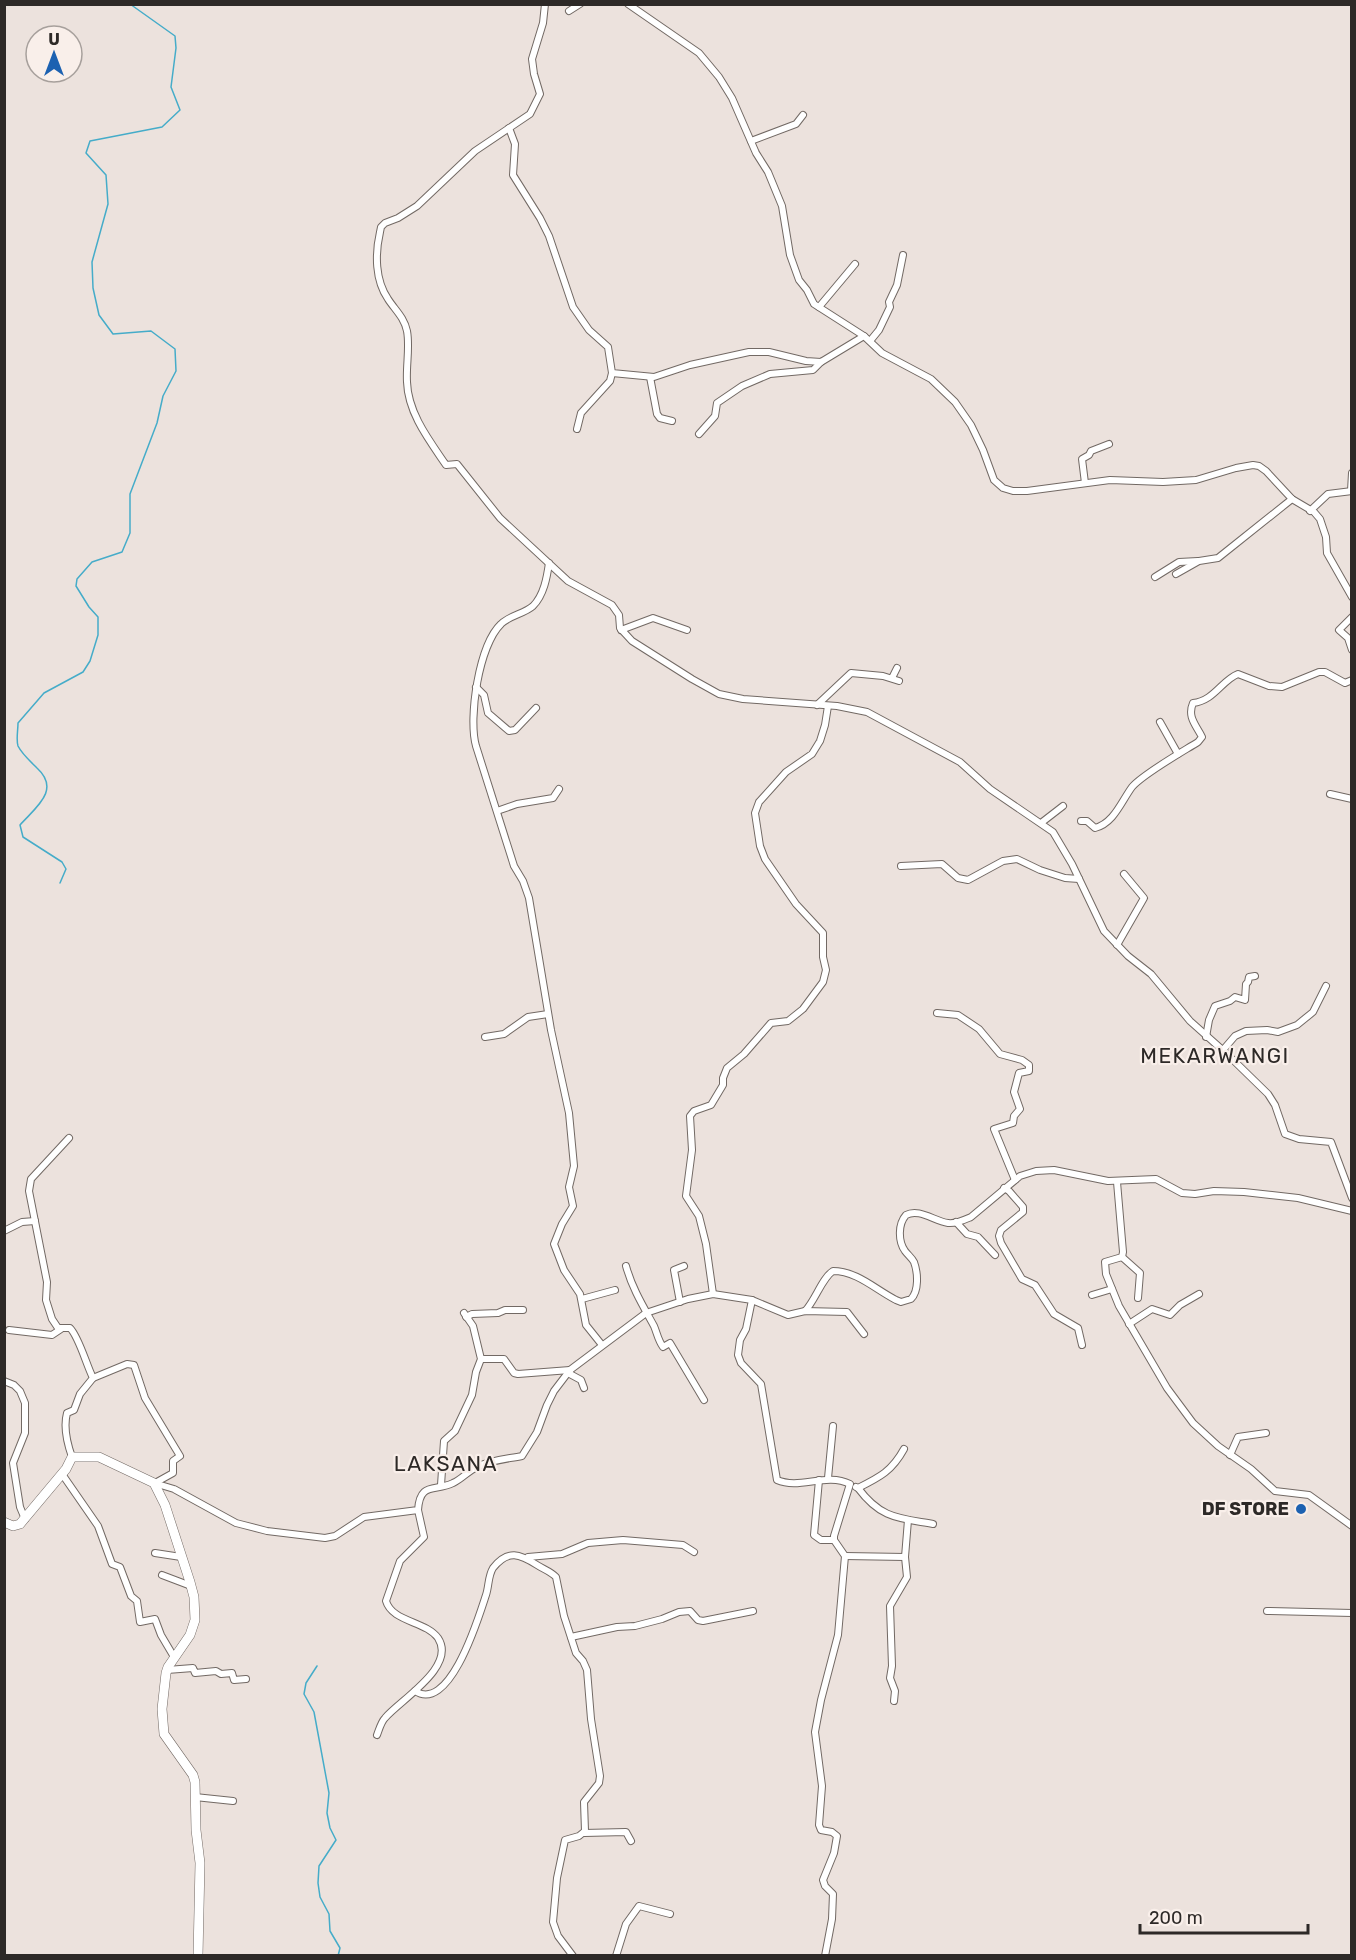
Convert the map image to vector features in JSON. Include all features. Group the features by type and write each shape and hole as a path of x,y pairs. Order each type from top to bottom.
{"main road":[{"path":"4,1522 17,1526 25,1519 62,1474 72,1457 99,1457 154,1483 165,1506 191,1586 195,1608 193,1630 167,1670 162,1709 164,1734 193,1775 200,1863 198,1956"}],"street":[{"path":"545,4 543,23 532,59 540,94 530,114 463,161 417,206 381,226 378,239 378,278 388,300 402,318 407,331 407,390 412,408 425,434 446,465 457,464 500,518 568,581 612,606 619,615 621,630 632,641 719,694 743,699 845,707 867,712 960,762 990,789 1053,832 1079,879 1098,922 1117,945 1151,974 1171,1000 1206,1037 1223,1050 1268,1094 1275,1105 1285,1134 1299,1139 1331,1142 1352,1198"},
{"path":"569,11 580,4"},
{"path":"628,4 689,46 711,65 732,98 782,206 790,255 799,280 814,304 864,336 882,353 931,379 960,407 983,450 994,480 1003,488 1027,491 1132,479 1163,482 1196,480 1253,465 1266,471 1292,499 1320,519 1326,537 1327,553 1352,597"},
{"path":"751,141 796,124 803,115"},
{"path":"508,128 514,144 513,175 516,182 549,236 573,306 589,330 608,347 612,373 610,381 581,413 577,429"},
{"path":"870,341 879,330 890,307 889,301 897,285 903,255"},
{"path":"819,308 855,264"},
{"path":"699,434 715,416 717,403 740,387 772,373 813,370 821,362 864,336"},
{"path":"612,373 650,377 749,352 770,352 806,361 821,362"},
{"path":"650,377 657,414 672,421"},
{"path":"1085,483 1082,459 1091,451 1109,444"},
{"path":"1310,511 1328,494 1351,491 1352,472"},
{"path":"1155,577 1179,562 1218,558 1292,499"},
{"path":"1176,574 1199,561"},
{"path":"549,563 545,585 533,606 506,620 499,626 491,641 476,687 472,714 474,738 514,866 529,898 548,1014 569,1113 574,1166 569,1187 573,1206 554,1244 564,1270 582,1299 586,1325 602,1345"},
{"path":"1352,617 1339,630 1348,638 1352,650"},
{"path":"621,630 653,618 687,630"},
{"path":"817,705 851,673 895,680 897,668"},
{"path":"1081,821 1086,821 1095,828 1100,826 1119,810 1137,782 1198,742 1202,736 1192,720 1190,710 1192,703 1199,703 1216,693 1232,676 1238,674 1275,687 1282,687 1319,672 1325,672 1345,683 1352,680"},
{"path":"476,687 484,695 488,713 509,731 513,731 525,722 536,708"},
{"path":"713,1294 706,1244 699,1216 686,1196 692,1150 690,1116 694,1111 711,1105 723,1085 727,1068 744,1054 771,1023 788,1021 806,1007 826,973 823,957 824,933 796,904 765,859 760,846 755,813 759,802 786,772 812,754 820,741 828,706"},
{"path":"1160,722 1178,754"},
{"path":"497,811 517,804 553,798 559,789"},
{"path":"1330,794 1352,800"},
{"path":"1041,823 1063,806"},
{"path":"901,866 942,864 958,878 966,880 973,879 1003,861 1017,859 1037,869 1065,878 1079,879"},
{"path":"1117,945 1144,898 1124,873"},
{"path":"1206,1037 1209,1018 1215,1006 1230,1001 1235,996 1245,1000 1245,984 1249,977 1255,976"},
{"path":"1223,1050 1235,1036 1246,1031 1278,1032 1297,1025 1312,1013 1326,986"},
{"path":"937,1013 958,1015 979,1029 1000,1054 1022,1060 1029,1065 1029,1071 1019,1073 1014,1090 1020,1109 1014,1116 1013,1123 994,1129 1015,1180"},
{"path":"485,1036 504,1034 528,1017 548,1014"},
{"path":"61,1329 52,1319 46,1300 46,1282 29,1191 31,1179 69,1138"},
{"path":"805,1311 814,1300 825,1279 833,1271 861,1278 882,1293 901,1302 911,1299 916,1294 916,1276 914,1262 900,1241 903,1218 910,1213 915,1213 948,1223 971,1217 1004,1188 1026,1173 1054,1170 1117,1182 1128,1179 1156,1179 1182,1193 1244,1192 1298,1198 1352,1211"},
{"path":"1117,1182 1123,1237 1122,1257 1140,1274 1138,1298"},
{"path":"1004,1188 1023,1207 1023,1212 1001,1230 1001,1243 1022,1279 1035,1285 1054,1314 1078,1328 1082,1345"},
{"path":"4,1231 22,1222 35,1221"},
{"path":"956,1222 967,1234 978,1237 995,1255"},
{"path":"1122,1257 1105,1262 1112,1289 1129,1324 1167,1388 1193,1423 1275,1491 1309,1496 1352,1526"},
{"path":"626,1266 634,1290 655,1328 661,1345 663,1347 670,1343 704,1400"},
{"path":"680,1302 674,1270 684,1266"},
{"path":"1092,1294 1112,1289"},
{"path":"582,1299 615,1290"},
{"path":"377,1735 383,1719 438,1667 440,1642 429,1630 391,1610 386,1601 400,1561 424,1537 418,1510 419,1500 427,1490 455,1482 482,1465 522,1456 537,1432 546,1405 569,1372 646,1313 704,1294 752,1300 788,1315 805,1311 848,1312 864,1334"},
{"path":"1129,1324 1152,1309 1170,1315 1180,1305 1199,1294"},
{"path":"752,1300 738,1354 741,1363 761,1384 777,1480 800,1482 828,1478 850,1484 858,1488 883,1513 933,1524"},
{"path":"441,1485 444,1442 455,1431 472,1395 481,1359 473,1326 465,1315 523,1310"},
{"path":"9,1330 52,1335 61,1329 70,1328 76,1335 93,1378"},
{"path":"481,1359 504,1359 514,1373 518,1374 569,1372 581,1380 584,1388"},
{"path":"72,1457 65,1433 67,1413 74,1410 80,1394 93,1378 127,1364 134,1365 145,1398 180,1456 173,1461 173,1473 154,1483"},
{"path":"4,1382 14,1385 20,1391 25,1403 25,1433 13,1463 20,1507 25,1519"},
{"path":"828,1478 833,1426"},
{"path":"1230,1455 1238,1437 1266,1433"},
{"path":"858,1488 888,1472 904,1449"},
{"path":"62,1474 98,1526 113,1565 120,1567 132,1596 137,1601 140,1622 155,1618 160,1635 174,1658"},
{"path":"819,1480 814,1535 820,1540 834,1540"},
{"path":"154,1483 174,1489 243,1525 267,1531 325,1538 335,1536 364,1517 418,1510"},
{"path":"834,1540 850,1484"},
{"path":"894,1701 895,1691 890,1678 892,1666 890,1606 907,1577 905,1557 908,1520"},
{"path":"415,1691 419,1694 431,1694 443,1687 471,1641 493,1569 502,1560 511,1556 562,1554 588,1543 623,1540 683,1545 694,1552"},
{"path":"825,1956 832,1919 833,1894 825,1886 823,1880 832,1860 837,1836 832,1832 821,1830 819,1825 822,1786 815,1732 838,1635 845,1556 834,1540"},
{"path":"155,1553 181,1557"},
{"path":"845,1556 905,1557"},
{"path":"528,1557 556,1577 564,1616 576,1653 587,1670 591,1719 600,1776 598,1784 584,1802 584,1833"},
{"path":"162,1575 191,1586"},
{"path":"1267,1611 1282,1609 1352,1613"},
{"path":"571,1637 617,1627 635,1626 679,1612 690,1611 698,1620 703,1621 753,1611"},
{"path":"167,1670 192,1667 195,1673 232,1673 234,1679 246,1679"},
{"path":"195,1797 233,1801"},
{"path":"573,1956 558,1936 553,1922 557,1878 565,1840 584,1833 626,1832 631,1841"},
{"path":"616,1956 626,1924 639,1905 670,1914"}],"waterway":[{"path":"60,883 66,869 62,862 23,837 20,825 39,805 47,784 44,776 18,746 18,723 44,693 83,672 90,661 98,635 98,617 76,586 77,579 92,562 122,552 130,533 130,494 157,423 163,396 176,371 175,349 151,331 113,334 99,315 93,288 92,262 108,204 106,175 86,153 90,141 162,127 180,110 171,87 176,48 175,36 130,4"},
{"path":"317,1666 306,1683 304,1694 314,1712 329,1793 327,1813 330,1828 336,1840 319,1866 318,1883 320,1897 329,1914 330,1931 340,1948 338,1956"}],"place":[{"name":"DF STORE","path":"1301,1509"}],"district":[{"name":"MEKARWANGI","path":"1215,1055"},
{"name":"LAKSANA","path":"446,1463"}]}
